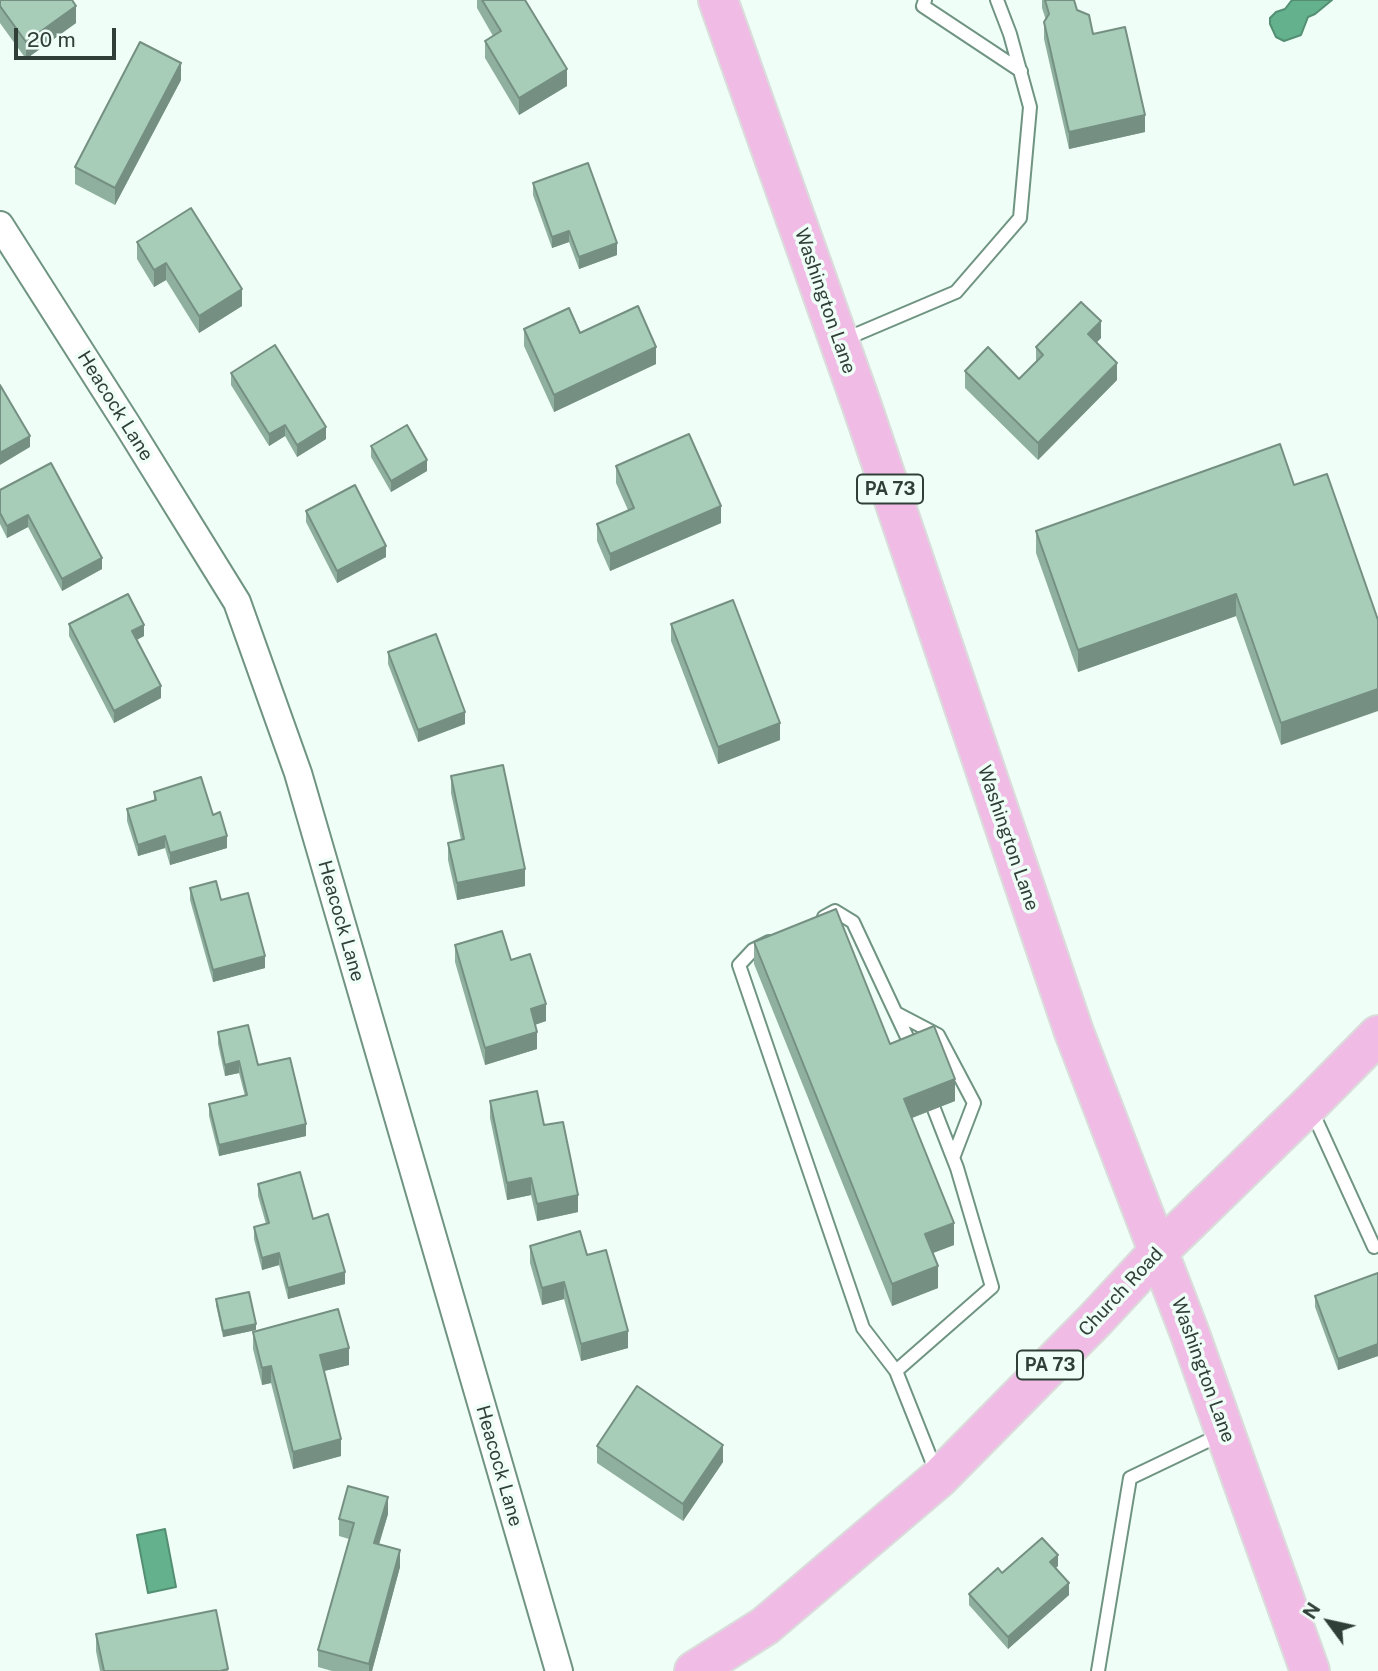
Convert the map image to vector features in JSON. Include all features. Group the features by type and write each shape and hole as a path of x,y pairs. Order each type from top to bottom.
{"main road":[{"name":"Washington Lane","path":"719,0 840,342 1074,1032 1159,1251 1310,1671"},
{"name":"Church Road","path":"694,1671 765,1626 939,1478 1159,1251 1378,1035"}],"street":[{"name":"Heacock Lane","path":"0,225 237,602 298,773 559,1671"}],"lane":[{"path":"925,0 923,6 1021,71"},
{"path":"840,342 956,292 1020,218 1030,107 1010,34 997,0"},
{"path":"812,922 835,911 853,922 916,1055"},
{"path":"776,939 753,950 739,965 863,1328 896,1371 939,1478"},
{"path":"896,1013 938,1035 974,1103 953,1158"},
{"path":"1309,1105 1374,1247"},
{"path":"896,1371 992,1287 953,1158 934,1109"},
{"path":"1098,1671 1130,1478 1225,1433"}],"shaded area":[{"path":"1292,0 1332,0 1308,17 1301,35 1284,41 1276,37 1270,18 1285,9"},
{"path":"165,1529 176,1587 148,1593 137,1535"}],"building":[{"path":"0,0 72,0 76,6 26,42 0,6"},
{"path":"482,0 525,0 567,69 519,98 485,41 501,31"},
{"path":"1045,0 1074,0 1077,10 1089,15 1093,34 1125,27 1145,115 1069,132 1044,22 1049,14"},
{"path":"140,42 181,63 115,188 75,167"},
{"path":"588,163 617,243 579,257 569,231 552,237 533,183"},
{"path":"191,208 242,289 199,316 166,263 154,270 137,242"},
{"path":"1081,302 1101,321 1088,334 1117,363 1038,443 965,371 988,347 1019,379 1043,355 1036,347"},
{"path":"638,306 656,347 554,395 524,329 569,308 580,333"},
{"path":"275,345 326,427 297,445 285,425 269,434 231,373"},
{"path":"0,385 30,436 0,453"},
{"path":"407,425 427,460 391,481 371,446"},
{"path":"689,434 721,506 610,554 597,524 634,508 616,466"},
{"path":"1280,444 1294,485 1327,474 1378,620 1378,689 1281,723 1236,594 1078,650 1036,531"},
{"path":"51,463 102,558 62,579 28,515 7,526 0,513 0,490"},
{"path":"355,485 386,546 337,571 306,511"},
{"path":"128,594 144,625 132,631 161,686 114,711 69,624"},
{"path":"733,600 780,723 718,747 671,624"},
{"path":"436,634 465,712 418,730 388,652"},
{"path":"503,765 525,869 457,883 448,843 464,839 451,776"},
{"path":"201,777 213,815 220,812 227,836 170,853 165,836 138,845 127,809 156,800 154,792"},
{"path":"216,881 221,900 248,893 265,956 213,970 190,888"},
{"path":"836,909 890,1044 934,1026 955,1079 904,1099 954,1223 925,1234 938,1266 892,1284 754,942"},
{"path":"502,931 511,960 530,954 546,1004 531,1009 537,1032 485,1048 455,945"},
{"path":"248,1025 258,1065 290,1058 306,1124 219,1145 209,1104 247,1095 239,1061 225,1065 218,1032"},
{"path":"537,1091 544,1125 563,1122 578,1195 537,1204 531,1178 507,1183 490,1101"},
{"path":"300,1172 313,1219 328,1214 345,1272 288,1288 279,1253 262,1258 254,1227 269,1223 258,1184"},
{"path":"580,1231 587,1255 606,1250 628,1331 581,1344 564,1282 542,1288 530,1246"},
{"path":"1378,1273 1378,1344 1338,1359 1315,1296"},
{"path":"249,1292 256,1324 223,1331 216,1299"},
{"path":"338,1309 349,1348 320,1355 341,1439 293,1452 271,1366 262,1368 253,1332"},
{"path":"637,1386 723,1445 683,1504 597,1446"},
{"path":"348,1486 388,1497 374,1543 400,1550 369,1664 318,1650 354,1523 339,1519"},
{"path":"1042,1538 1058,1555 1050,1562 1069,1583 1008,1637 969,1594 998,1568 1002,1573"},
{"path":"216,1610 228,1669 104,1671 96,1634"}]}
